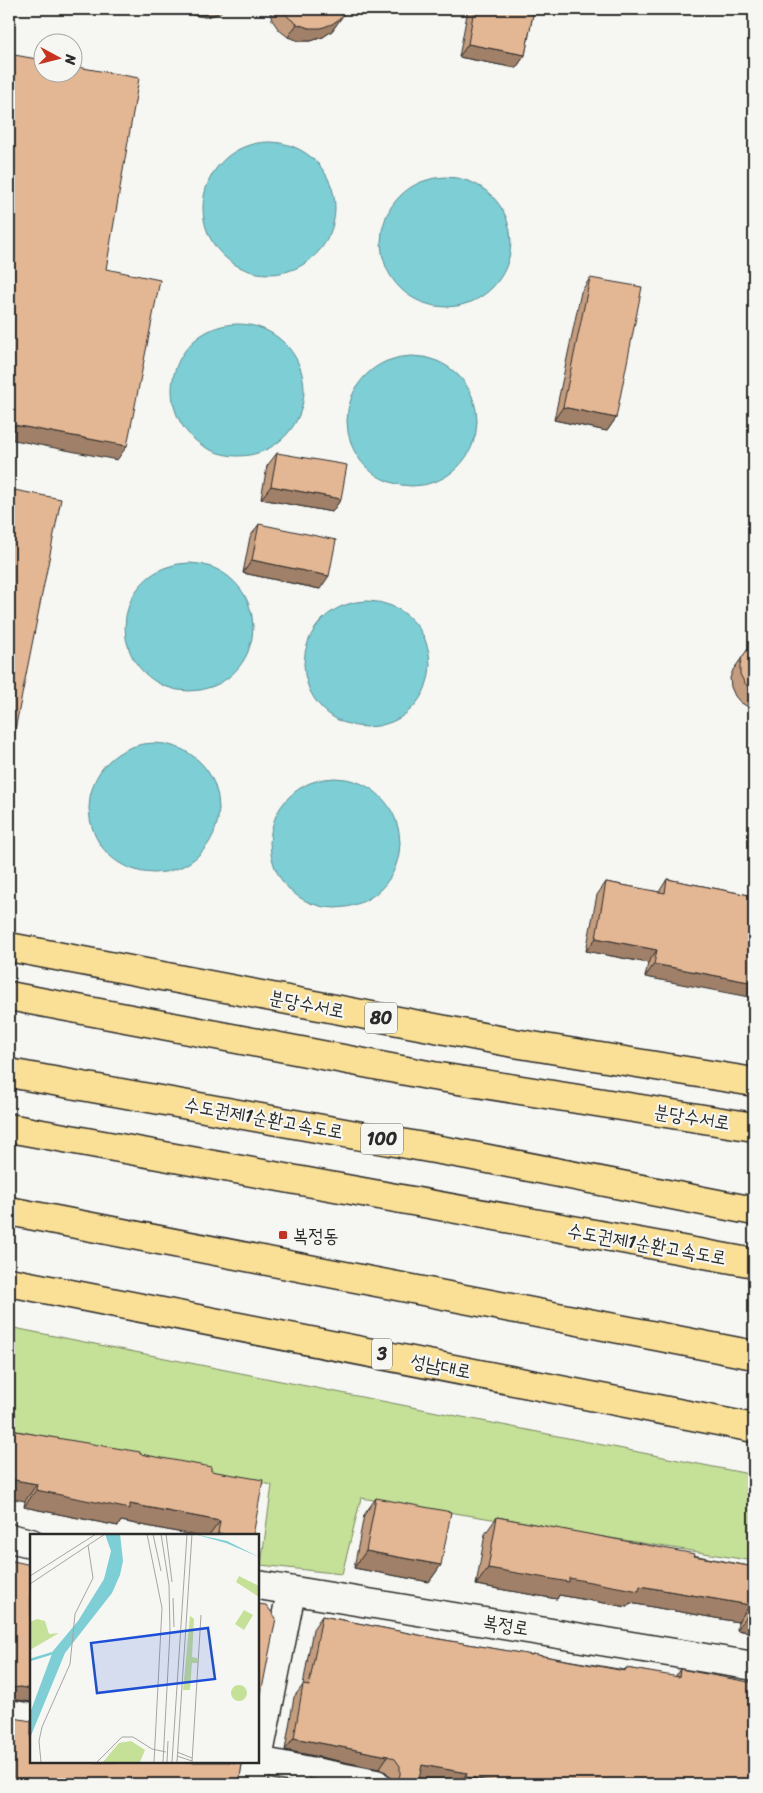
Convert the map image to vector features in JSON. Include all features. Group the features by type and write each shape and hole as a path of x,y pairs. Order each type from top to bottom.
{"main road":[{"name":"분당수서로","path":"9,947 504,1042 754,1082"},
{"name":"분당수서로","path":"9,996 433,1076 754,1127"},
{"name":"수도권제1순환고속도로","path":"9,1073 468,1155 754,1211"},
{"name":"수도권제1순환고속도로","path":"9,1128 754,1263"},
{"path":"9,1211 754,1355"},
{"name":"성남대로","path":"9,1282 754,1428"}],"street":[{"path":"9,1538 30,1543"},
{"name":"복정로","path":"259,1586 499,1623 754,1666"},
{"path":"259,1756 291,1592"},
{"path":"9,1714 30,1718"},
{"path":"259,1761 376,1784"},
{"path":"253,1784 258,1763"}],"green space":[{"path":"9,1327 754,1475 754,1561 361,1498 342,1574 261,1565 272,1485 9,1429"}],"water":[{"path":"269,142 282,143 294,147 316,161 330,183 334,195 334,221 330,233 316,255 294,269 282,273 269,274 256,273 244,269 222,255 208,233 204,221 203,208 204,195 208,183 222,161 244,147 256,143"},
{"path":"446,177 471,182 492,196 506,217 511,242 506,267 492,288 471,302 446,307 421,302 400,288 386,267 381,242 386,217 400,196 421,182"},
{"path":"238,324 263,329 274,335 284,344 293,354 299,365 304,390 299,415 293,426 284,436 274,445 263,451 238,456 213,451 202,445 192,436 183,426 177,415 172,390 177,365 183,354 192,344 202,335 213,329"},
{"path":"412,356 425,357 437,361 458,375 472,396 476,408 476,434 472,446 458,467 437,481 425,485 412,486 399,485 387,481 366,467 352,446 348,434 347,421 348,408 352,396 366,375 387,361 399,357"},
{"path":"189,563 214,567 235,581 249,602 253,627 249,652 235,673 214,687 189,691 164,687 143,673 129,652 125,627 129,602 143,581 164,567"},
{"path":"367,601 391,605 412,619 426,640 430,664 426,688 412,709 391,723 367,727 343,723 322,709 308,688 304,664 308,640 322,619 343,605"},
{"path":"154,743 179,747 200,762 215,783 219,808 215,833 200,854 179,869 154,873 129,869 108,854 93,833 89,808 93,783 108,762 129,747"},
{"path":"335,778 360,783 381,797 395,818 400,843 395,868 381,889 360,903 335,908 310,903 289,889 275,868 270,843 275,818 289,797 310,783"}],"building":[{"path":"283,9 347,9 342,17 332,24 321,28 309,28 297,24 288,17"},
{"path":"474,9 534,9 525,55 468,44"},
{"path":"9,54 32,58 32,82 82,82 82,68 139,78 106,269 160,280 127,446 9,424"},
{"path":"590,278 642,287 616,418 563,407"},
{"path":"277,453 347,465 341,499 271,486"},
{"path":"9,489 61,499 9,760"},
{"path":"259,524 336,540 329,576 252,560"},
{"path":"754,644 754,692 744,682 740,674 740,665 742,657"},
{"path":"667,879 754,896 754,983 654,964 657,950 596,938 606,882 665,893"},
{"path":"9,1430 140,1452 140,1454 211,1467 211,1471 263,1480 253,1534 223,1534 218,1533 220,1521 130,1504 130,1509 36,1490 37,1484 9,1479"},
{"path":"376,1498 451,1512 441,1565 366,1551"},
{"path":"497,1517 754,1567 754,1614 749,1613 750,1605 640,1586 639,1591 569,1578 569,1582 488,1568"},
{"path":"9,1560 30,1565 30,1689 20,1687 9,1690"},
{"path":"259,1604 266,1605 276,1618 259,1704"},
{"path":"322,1616 439,1639 625,1671 626,1668 679,1677 680,1669 754,1683 754,1784 506,1784 466,1777 467,1773 422,1765 418,1784 393,1784 400,1775 400,1766 395,1759 388,1756 294,1738 303,1685 309,1686"},
{"path":"9,1715 14,1718 30,1721 30,1763 242,1764 239,1784 9,1784"},
{"path":"308,1778 340,1784 303,1784"},
{"path":"352,1781 370,1784 351,1784"}],"place":[{"name":"복정동","path":"283,1235"}]}
